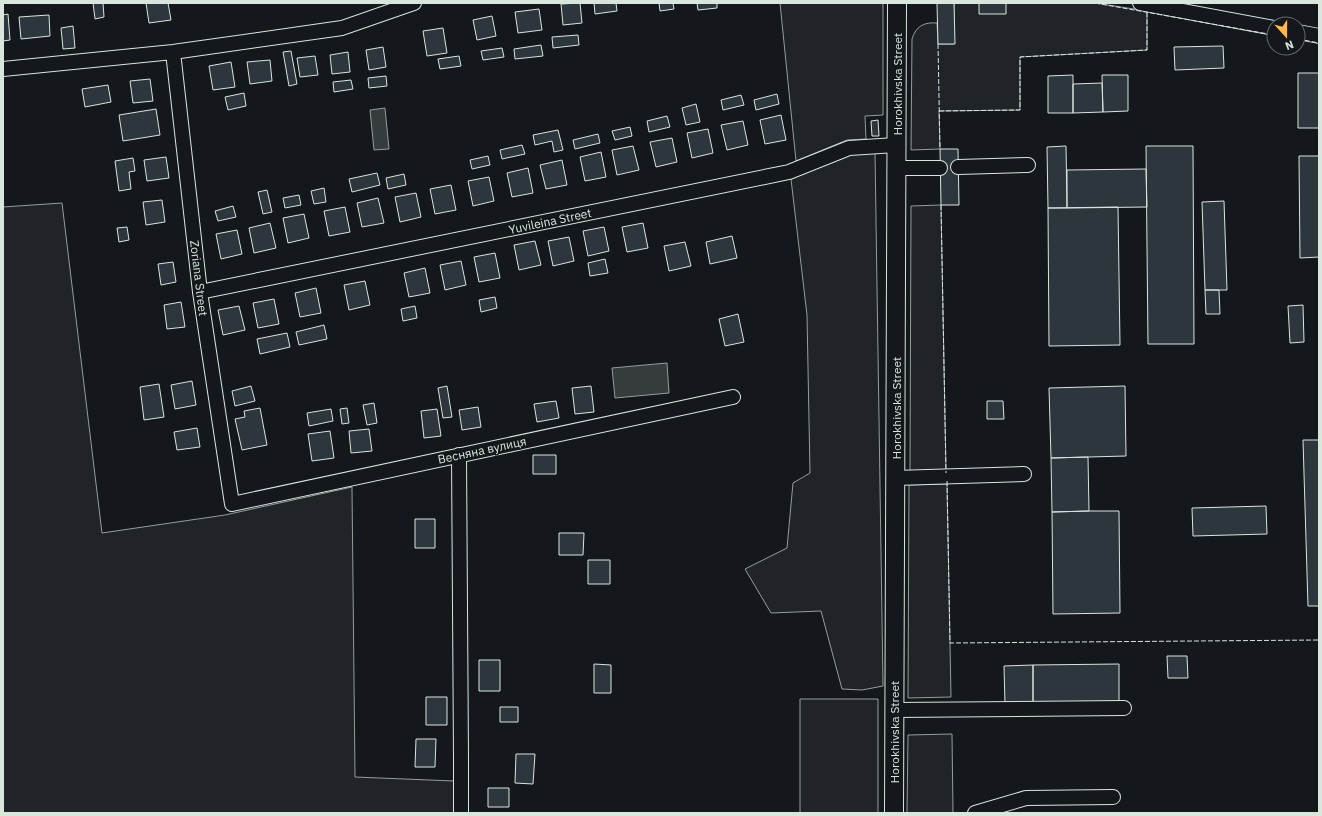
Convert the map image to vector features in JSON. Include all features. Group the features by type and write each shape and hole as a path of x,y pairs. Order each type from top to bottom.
{"main road":[{"name":"Horokhivska Street","path":"894,813 897,3"}],"street":[{"path":"3,69 173,52 342,28 414,3"},
{"path":"1140,3 1266,27"},
{"path":"1306,34 1319,36"},
{"name":"Zoriana Street","path":"173,52 200,292 232,504"},
{"name":"Yuvileina Street","path":"200,292 789,172 849,148 896,145"},
{"path":"958,167 1028,166"},
{"path":"896,168 940,168"},
{"name":"Весняна вулиця","path":"232,504 733,397"},
{"path":"459,455 462,757 461,813"},
{"path":"895,478 1024,474"},
{"path":"894,710 1124,708"},
{"path":"974,813 1026,798 1114,797"}],"shaded area":[{"path":"780,3 883,3 883,115 865,116 866,139 847,140 796,161"},
{"path":"954,3 1095,3 1147,11 1147,50 1020,57 1020,110 939,111 940,149 911,150 912,39 918,28 924,24 937,23 938,44 954,44"},
{"path":"385,108 389,149 374,150 370,110"},
{"path":"875,152 883,686 862,690 842,689 821,611 771,613 745,569 787,548 793,483 810,473 807,315 791,179 850,154"},
{"path":"62,203 102,533 225,515 352,487 355,777 454,781 454,813 3,813 3,207"},
{"path":"941,205 946,471 910,472 911,206"},
{"path":"667,363 669,393 615,398 612,368"},
{"path":"947,484 951,697 908,698 909,485"},
{"path":"800,699 878,699 878,813 800,813"},
{"path":"952,734 953,813 907,813 908,735"}],"building":[{"path":"93,3 103,3 104,17 95,19"},
{"path":"146,3 168,3 171,20 149,23"},
{"path":"580,3 582,23 563,25 561,4"},
{"path":"594,3 616,3 617,11 595,14"},
{"path":"659,3 673,3 674,9 660,11"},
{"path":"697,3 717,3 717,8 698,10"},
{"path":"937,3 954,3 955,44 938,44"},
{"path":"979,3 1006,3 1006,14 979,14"},
{"path":"539,9 542,30 518,33 515,12"},
{"path":"8,14 10,40 3,41 3,15"},
{"path":"49,15 50,36 21,39 19,17"},
{"path":"492,16 496,36 477,40 473,20"},
{"path":"73,26 75,48 63,49 61,28"},
{"path":"443,28 447,53 427,56 423,31"},
{"path":"578,35 579,45 553,48 552,37"},
{"path":"541,45 543,56 515,59 514,49"},
{"path":"1223,46 1224,68 1175,70 1174,47"},
{"path":"383,47 386,67 369,70 366,50"},
{"path":"502,48 504,57 483,60 481,51"},
{"path":"291,51 297,84 289,86 283,52"},
{"path":"348,52 350,72 332,74 330,55"},
{"path":"315,56 318,75 300,77 297,58"},
{"path":"459,56 461,66 440,69 438,59"},
{"path":"270,60 272,81 250,84 247,62"},
{"path":"231,62 235,87 213,90 209,66"},
{"path":"1298,73 1319,73 1319,128 1298,128"},
{"path":"1073,75 1073,113 1048,113 1048,76"},
{"path":"1102,75 1128,75 1128,111 1103,112"},
{"path":"386,76 387,86 369,88 368,78"},
{"path":"150,79 153,101 133,103 130,81"},
{"path":"351,80 353,89 334,92 333,82"},
{"path":"1102,83 1103,112 1073,113 1073,84"},
{"path":"108,85 111,102 85,107 82,89"},
{"path":"244,93 246,106 228,110 225,97"},
{"path":"777,94 779,104 756,110 754,100"},
{"path":"741,95 744,105 723,110 721,100"},
{"path":"696,104 700,122 686,125 682,108"},
{"path":"156,109 160,135 123,141 119,115"},
{"path":"781,115 786,140 765,144 760,120"},
{"path":"667,116 670,127 649,132 647,121"},
{"path":"878,120 879,136 872,136 871,121"},
{"path":"743,121 748,145 727,150 721,125"},
{"path":"630,127 632,136 615,140 612,131"},
{"path":"708,129 713,153 692,158 687,133"},
{"path":"558,130 563,150 554,152 552,141 535,145 533,135"},
{"path":"598,134 600,143 575,149 573,140"},
{"path":"672,138 677,162 656,167 650,142"},
{"path":"522,145 525,154 502,159 500,150"},
{"path":"633,146 639,170 617,175 612,150"},
{"path":"1066,146 1067,208 1048,208 1047,147"},
{"path":"1146,146 1193,146 1194,344 1148,344"},
{"path":"940,149 958,149 959,205 941,205"},
{"path":"601,152 606,177 585,181 580,157"},
{"path":"488,156 490,165 472,169 470,160"},
{"path":"1299,156 1319,156 1319,257 1300,258"},
{"path":"166,157 169,178 147,181 144,160"},
{"path":"133,158 135,171 129,172 131,189 119,191 115,161"},
{"path":"562,160 567,185 546,189 540,165"},
{"path":"528,168 533,193 512,197 507,173"},
{"path":"1146,169 1147,207 1067,208 1067,170"},
{"path":"377,173 380,185 352,192 349,179"},
{"path":"404,174 406,185 388,189 386,178"},
{"path":"489,177 494,201 473,206 468,181"},
{"path":"451,185 456,210 435,214 430,189"},
{"path":"324,188 326,202 314,204 311,191"},
{"path":"267,190 272,212 263,214 258,192"},
{"path":"416,193 421,217 400,222 395,197"},
{"path":"299,195 301,205 285,208 283,198"},
{"path":"378,198 384,223 362,227 357,203"},
{"path":"162,200 165,222 146,225 143,202"},
{"path":"1224,201 1227,290 1205,290 1202,202"},
{"path":"233,206 236,217 218,221 215,211"},
{"path":"345,207 350,232 329,236 324,211"},
{"path":"1118,207 1120,345 1049,346 1048,208"},
{"path":"304,214 309,238 288,243 283,218"},
{"path":"270,223 276,248 254,253 249,228"},
{"path":"643,223 648,248 627,252 622,227"},
{"path":"127,227 129,240 119,242 117,228"},
{"path":"604,227 609,251 588,256 583,231"},
{"path":"237,230 242,254 221,259 216,234"},
{"path":"732,236 737,258 710,264 706,242"},
{"path":"569,237 574,261 553,266 548,241"},
{"path":"535,241 541,265 519,270 514,245"},
{"path":"685,242 691,266 669,271 664,246"},
{"path":"495,253 500,278 479,282 474,257"},
{"path":"605,259 608,273 590,276 588,263"},
{"path":"461,261 466,285 445,290 440,265"},
{"path":"173,262 176,282 161,285 158,264"},
{"path":"425,268 430,293 409,297 404,273"},
{"path":"365,281 370,305 349,310 344,285"},
{"path":"316,288 321,313 300,317 295,293"},
{"path":"1205,290 1219,290 1220,314 1206,314"},
{"path":"495,297 497,308 481,312 479,300"},
{"path":"274,299 279,324 258,328 253,303"},
{"path":"181,302 185,327 167,329 164,305"},
{"path":"1303,305 1304,342 1290,343 1288,306"},
{"path":"239,306 245,330 223,335 218,310"},
{"path":"415,306 417,318 403,321 401,309"},
{"path":"738,314 744,342 725,346 719,319"},
{"path":"324,325 327,339 299,345 296,332"},
{"path":"287,333 290,347 260,354 257,339"},
{"path":"192,381 196,405 175,409 171,385"},
{"path":"159,384 164,417 144,420 140,387"},
{"path":"251,386 255,401 235,406 232,391"},
{"path":"447,386 452,417 443,418 438,388"},
{"path":"591,386 594,412 575,414 572,388"},
{"path":"1125,386 1126,456 1051,458 1049,388"},
{"path":"556,401 559,418 537,422 534,404"},
{"path":"987,401 1003,401 1004,419 987,419"},
{"path":"374,403 377,423 367,425 363,405"},
{"path":"478,407 481,427 462,430 459,410"},
{"path":"260,408 267,445 242,450 235,419 245,417 244,411"},
{"path":"347,408 349,423 342,424 340,409"},
{"path":"331,409 333,421 309,426 307,413"},
{"path":"437,409 441,436 424,438 421,411"},
{"path":"197,428 200,447 177,450 174,432"},
{"path":"369,429 372,451 351,453 349,431"},
{"path":"330,431 334,458 312,461 308,434"},
{"path":"1303,440 1319,440 1319,606 1308,606"},
{"path":"533,455 556,455 556,474 533,474"},
{"path":"1088,457 1089,511 1052,512 1051,458"},
{"path":"1266,506 1267,534 1193,536 1192,508"},
{"path":"1119,511 1120,613 1053,614 1052,512"},
{"path":"415,519 435,519 435,548 415,548"},
{"path":"559,533 584,533 583,555 559,555"},
{"path":"588,560 610,560 610,584 588,584"},
{"path":"1167,656 1187,656 1188,678 1168,678"},
{"path":"479,660 500,660 500,691 479,691"},
{"path":"594,664 611,665 611,693 594,693"},
{"path":"1119,664 1119,702 1033,704 1033,665"},
{"path":"1033,665 1033,704 1005,704 1004,666"},
{"path":"426,697 447,697 447,725 426,725"},
{"path":"500,707 518,707 518,722 500,722"},
{"path":"416,739 436,739 435,767 415,767"},
{"path":"516,754 535,754 533,784 515,783"},
{"path":"488,788 509,788 509,807 488,807"}],"fence":[{"path":"1095,3 1266,34"},
{"path":"939,111 1020,110 1020,57 1147,50 1147,11"},
{"path":"1306,41 1319,43"},
{"path":"938,44 940,149"},
{"path":"941,205 946,473"},
{"path":"947,481 950,643 1319,640"}]}
